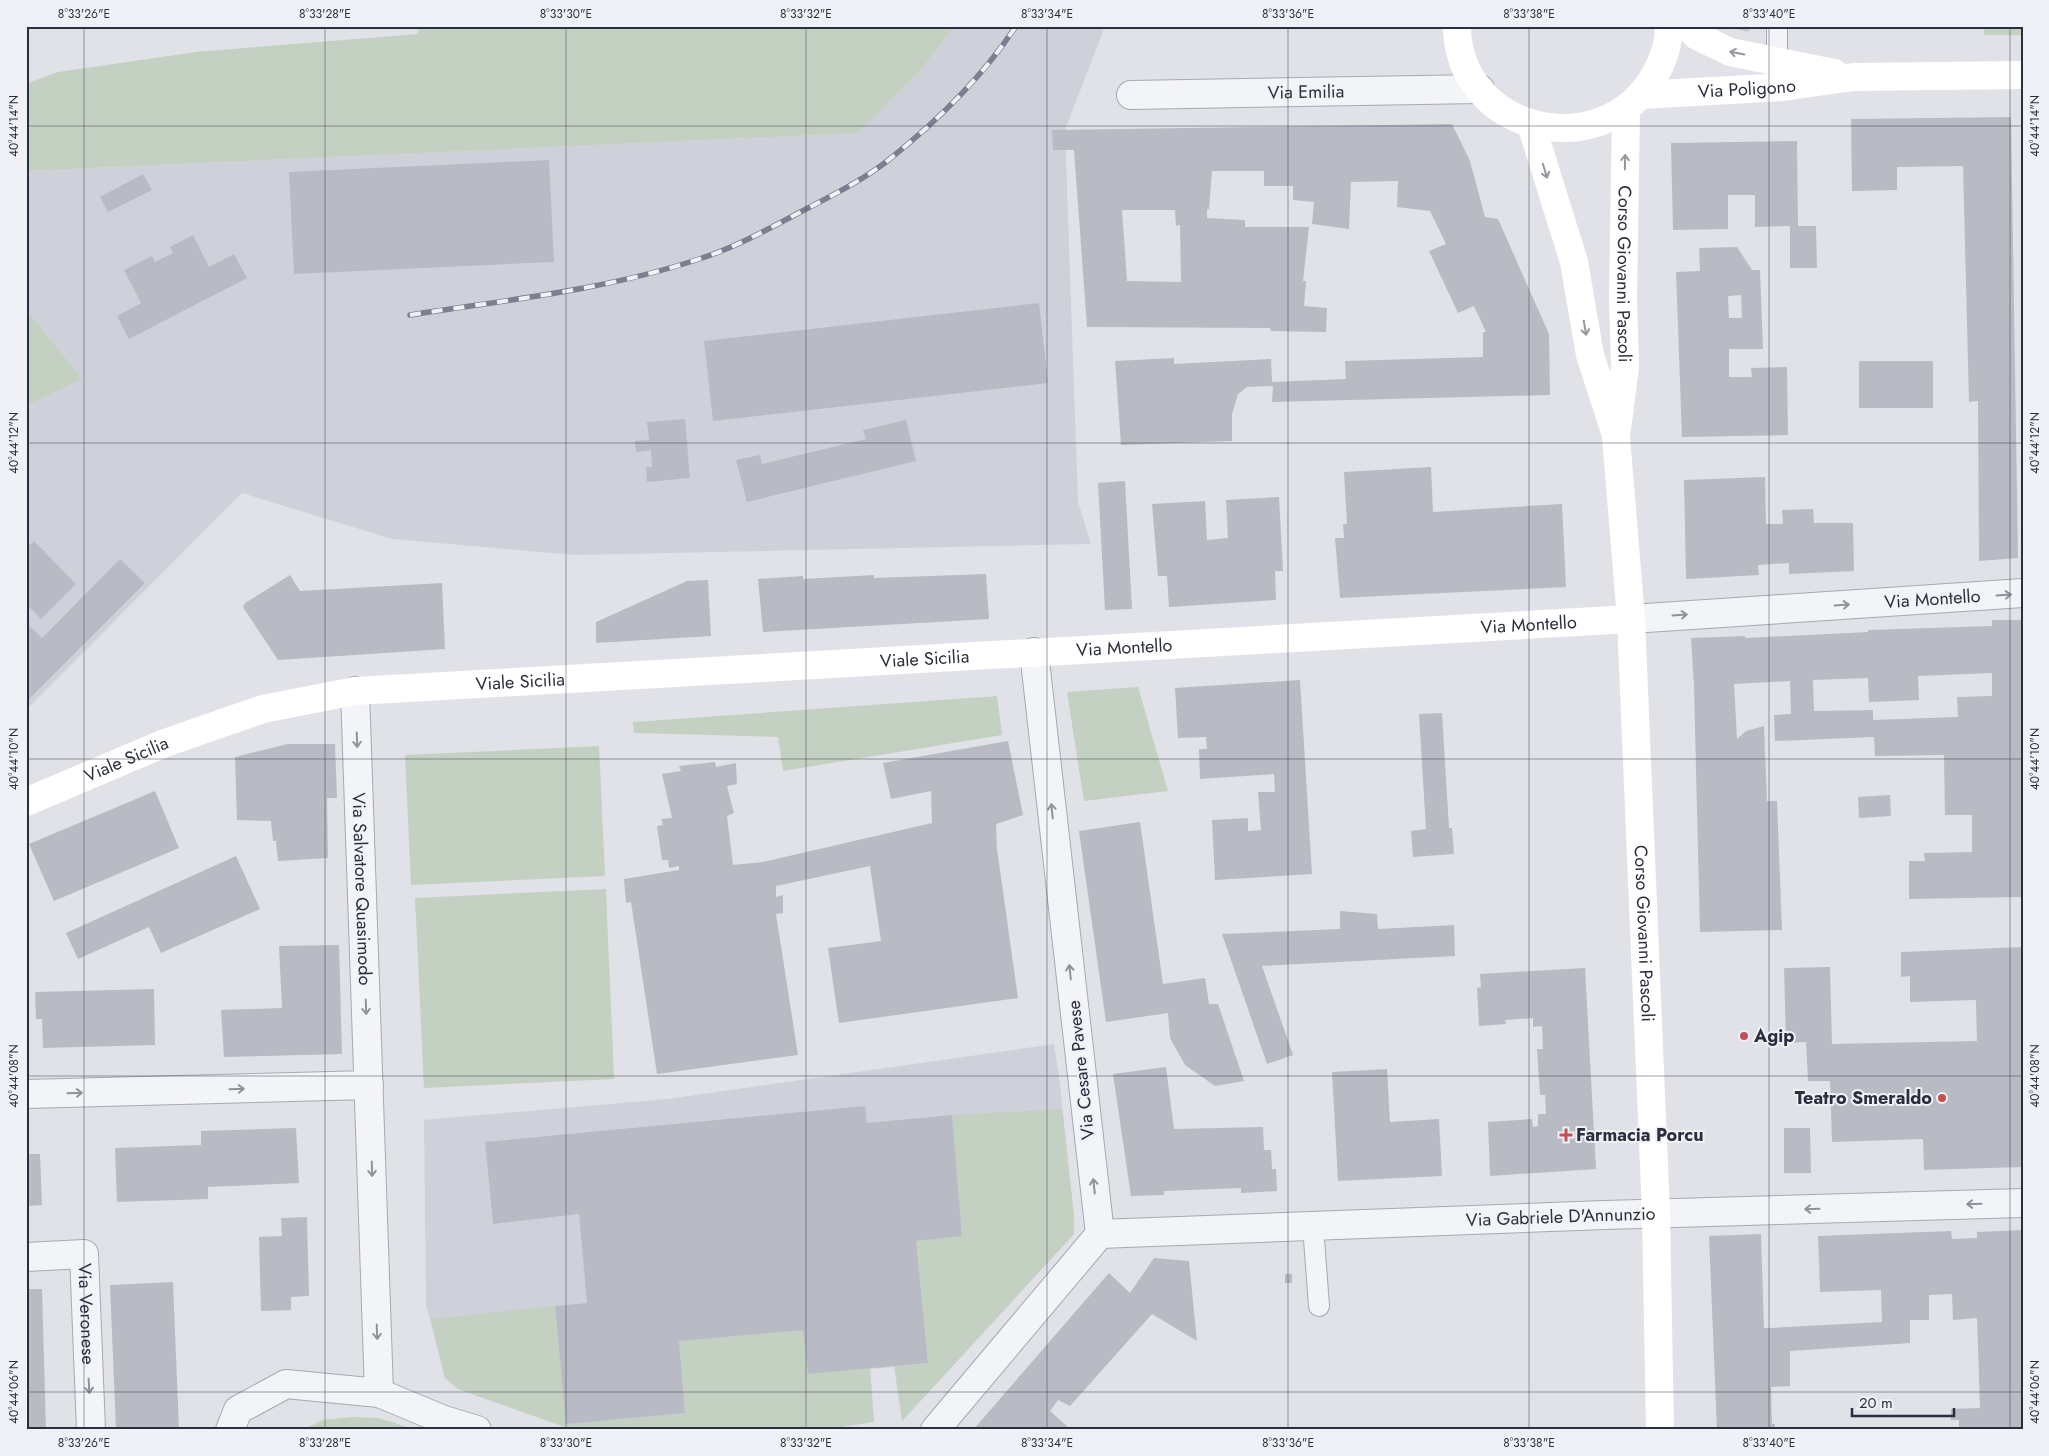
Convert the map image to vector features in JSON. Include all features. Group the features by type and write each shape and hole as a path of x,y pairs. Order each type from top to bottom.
{"main road":[{"path":"1454,31 1469,75 1480,89 1503,111 1531,124 1564,129 1596,124 1633,102 1659,70 1669,40 1669,26"},
{"name":"Via Poligono","path":"1687,26 1697,36 1730,52 1777,60 1853,78"},
{"name":"Via Poligono","path":"1633,102 1853,78 2023,75"},
{"name":"Corso Giovanni Pascoli","path":"1633,102 1623,299 1625,367 1616,438 1631,619 1656,1213 1660,1430"},
{"name":"Corso Giovanni Pascoli","path":"1531,124 1574,262 1590,356 1616,438"},
{"name":"Via Montello","path":"1034,652 1631,619"},
{"name":"Viale Sicilia","path":"26,802 165,743 264,709 355,691 1034,652"}],"street":[{"name":"Via Emilia","path":"1131,94 1480,89"},
{"name":"Via Montello","path":"1631,619 2023,593"},
{"name":"Via Cesare Pavese","path":"1034,652 1100,1234"},
{"name":"Via Salvatore Quasimodo","path":"355,691 379,1393"},
{"path":"26,1094 369,1085"},
{"name":"Via Gabriele D'Annunzio","path":"1100,1234 1656,1213 2023,1203"},
{"path":"934,1430 1100,1234"},
{"name":"Via Veronese","path":"26,1257 84,1254 91,1430"},
{"path":"230,1430 238,1410 286,1384 379,1393 444,1420 477,1430"}],"lane":[{"path":"1777,26 1777,60"},
{"path":"1313,1226 1319,1306"}],"shaded area":[{"path":"955,26 1105,26 1065,130 1078,502 1091,544 575,555 392,539 242,493 26,710 26,406 83,379 26,309 26,171 857,133 920,71"},
{"path":"1054,1044 1074,1216 1074,1234 902,1421 894,1367 870,1369 874,1422 820,1430 573,1430 458,1389 445,1378 426,1305 424,1120 668,1099"}],"green space":[{"path":"420,26 955,26 920,71 858,133 26,171 26,84 58,72 196,52 417,34"},
{"path":"1724,26 1754,26 1748,32"},
{"path":"1984,26 2023,26 2023,35 1984,35"},
{"path":"26,309 83,379 26,406"},
{"path":"1138,687 1168,791 1084,801 1067,692"},
{"path":"997,696 1002,735 783,771 778,737 634,733 633,722"},
{"path":"599,746 605,876 411,885 405,755"},
{"path":"606,889 614,1079 424,1088 415,898"},
{"path":"1062,1109 1074,1216 1074,1234 902,1421 895,1367 928,1363 916,1241 962,1236 952,1115"},
{"path":"555,1306 566,1424 685,1413 679,1341 803,1330 808,1374 870,1368 874,1422 820,1430 573,1430 458,1389 445,1378 431,1319"},
{"path":"352,1417 379,1418 417,1430 302,1430 323,1420"}],"building":[{"path":"2011,117 2018,558 1979,561 1978,401 1969,402 1963,166 1897,167 1897,190 1852,191 1851,119"},
{"path":"1452,124 1470,161 1485,217 1498,219 1549,334 1550,395 1272,402 1273,386 1247,387 1238,394 1232,414 1232,441 1121,445 1115,361 1174,358 1174,364 1271,359 1272,382 1346,379 1345,361 1483,357 1483,332 1486,332 1474,306 1458,313 1429,251 1446,244 1430,211 1397,207 1398,181 1351,182 1349,229 1312,224 1314,202 1293,200 1293,186 1264,186 1264,171 1212,171 1207,218 1245,220 1245,227 1309,227 1303,281 1306,281 1304,306 1327,308 1326,332 1271,331 1270,328 1087,327 1074,150 1053,150 1052,130","holes":["1122,210 1175,210 1176,226 1180,225 1181,282 1127,281"]},
{"path":"1797,141 1798,226 1816,226 1817,268 1790,268 1790,226 1755,227 1755,195 1728,195 1728,229 1673,230 1671,143"},
{"path":"549,160 554,262 294,274 289,172"},
{"path":"143,174 152,190 108,212 100,197"},
{"path":"193,235 209,267 234,254 247,278 129,339 117,316 141,303 124,270 152,256 155,262 173,253 170,247"},
{"path":"1737,247 1752,270 1760,270 1763,349 1729,349 1729,377 1752,377 1751,368 1787,367 1788,435 1682,437 1676,272 1700,271 1699,248","holes":["1741,295 1742,318 1729,318 1728,296"]},
{"path":"1039,303 1048,383 713,421 704,341"},
{"path":"1859,361 1933,361 1933,408 1859,408"},
{"path":"685,419 690,478 647,482 646,467 652,467 651,450 636,452 635,441 649,440 647,422"},
{"path":"906,420 916,461 747,502 736,460 760,455 762,464 866,439 863,430"},
{"path":"1431,467 1433,512 1562,504 1566,587 1340,598 1335,538 1344,538 1343,524 1347,524 1344,472"},
{"path":"1765,477 1766,524 1783,524 1782,510 1813,509 1814,523 1853,523 1854,571 1789,574 1789,563 1758,565 1759,575 1686,579 1684,480"},
{"path":"1125,481 1132,609 1105,610 1098,483"},
{"path":"1279,497 1283,571 1275,571 1276,600 1169,607 1167,576 1158,576 1152,504 1205,501 1207,540 1228,538 1226,500"},
{"path":"34,541 76,584 41,619 26,604 26,548"},
{"path":"120,559 145,583 26,702 26,629 29,626 42,638"},
{"path":"986,574 989,619 763,632 758,579 803,576 803,579 874,575 874,578"},
{"path":"290,575 300,591 442,583 445,649 278,660 243,607 245,603"},
{"path":"708,580 711,636 596,643 596,622 687,581"},
{"path":"1992,620 2023,620 2023,897 1909,899 1909,861 1925,861 1924,853 1972,852 1972,815 1945,815 1944,755 1875,756 1874,737 1775,741 1774,715 1791,714 1790,681 1734,684 1737,739 1746,731 1764,726 1767,801 1777,801 1782,930 1700,932 1694,686 1691,638 1745,636 1745,638 1868,632 1868,630 1992,626","holes":["1992,673 1992,696 1957,697 1958,717 1873,720 1873,710 1814,711 1813,680 1868,678 1869,702 1919,700 1918,676"]},
{"path":"1300,680 1312,874 1215,880 1212,820 1248,818 1248,831 1261,830 1258,792 1275,792 1274,774 1200,779 1199,749 1207,749 1206,737 1178,738 1175,688"},
{"path":"1442,713 1449,828 1452,828 1454,854 1413,857 1411,831 1426,829 1419,714"},
{"path":"1008,741 1023,815 996,824 997,849 1018,998 839,1023 828,948 881,941 870,866 776,886 776,897 783,895 783,913 776,914 798,1055 657,1074 631,902 626,903 624,879 679,870 679,866 669,868 668,860 662,860 657,826 663,825 661,819 672,818 662,774 681,771 679,766 715,762 716,767 736,763 737,784 727,786 734,813 727,816 733,865 763,862 932,823 931,791 891,799 883,763"},
{"path":"288,744 335,744 337,798 327,798 328,858 278,861 271,821 237,820 235,757"},
{"path":"155,791 179,848 54,901 29,844"},
{"path":"1890,795 1891,816 1859,818 1858,797"},
{"path":"1140,822 1163,984 1205,978 1209,1004 1218,1004 1244,1081 1215,1086 1185,1065 1170,1038 1168,1013 1106,1022 1079,831"},
{"path":"236,856 260,909 161,953 149,927 78,959 66,933"},
{"path":"1340,911 1377,914 1378,929 1454,925 1455,956 1262,966 1293,1055 1267,1064 1222,934 1340,929"},
{"path":"339,945 342,1054 224,1057 221,1010 282,1008 279,946"},
{"path":"2023,947 2023,1167 1924,1170 1923,1139 1832,1142 1830,1081 1808,1081 1806,1042 1786,1043 1784,968 1830,967 1832,1044 1977,1041 1976,1000 1910,1002 1910,976 1901,977 1901,952"},
{"path":"1585,968 1596,1169 1490,1176 1488,1122 1532,1119 1533,1127 1538,1126 1538,1114 1546,1114 1545,1095 1540,1095 1537,1049 1543,1049 1542,1026 1533,1027 1533,1018 1505,1020 1506,1024 1479,1026 1477,988 1481,987 1480,974"},
{"path":"154,989 155,1045 43,1048 42,1019 36,1019 35,992"},
{"path":"1166,1067 1174,1129 1263,1127 1264,1150 1271,1150 1272,1169 1276,1169 1277,1191 1241,1193 1241,1188 1164,1191 1164,1195 1131,1196 1113,1074"},
{"path":"1387,1069 1390,1122 1439,1119 1442,1176 1338,1181 1332,1072"},
{"path":"865,1106 867,1123 952,1115 962,1236 916,1241 928,1363 808,1374 803,1330 679,1341 685,1413 566,1424 555,1306 587,1303 579,1214 493,1224 485,1142"},
{"path":"296,1128 299,1183 208,1187 208,1199 117,1202 115,1148 201,1145 201,1131"},
{"path":"1784,1128 1810,1128 1811,1173 1784,1173"},
{"path":"26,1154 40,1154 42,1205 26,1206"},
{"path":"307,1217 309,1296 291,1297 291,1310 261,1311 259,1237 282,1236 281,1218"},
{"path":"2023,1230 2023,1430 1959,1430 1959,1420 1951,1420 1951,1409 1980,1408 1977,1318 1953,1320 1952,1294 1929,1295 1929,1320 1910,1320 1910,1343 1790,1351 1790,1386 1771,1387 1772,1424 1775,1424 1775,1430 1717,1430 1709,1236 1761,1234 1764,1328 1770,1328 1882,1322 1881,1290 1820,1292 1818,1236 1951,1231 1952,1239 1977,1238 1977,1232"},
{"path":"1154,1258 1189,1261 1197,1341 1152,1314 1070,1406 1058,1400 1050,1411 1071,1430 973,1430 1109,1273 1130,1293"},
{"path":"1285,1274 1292,1274 1292,1283 1285,1283"},
{"path":"173,1282 179,1430 116,1430 110,1285"},
{"path":"26,1289 42,1289 46,1430 26,1430"}],"railway":[{"path":"410,315 556,293 628,279 699,259 746,240 840,191 886,162 922,132 973,82 1016,26"}],"place":[{"name":"Agip","path":"1744,1036"},
{"name":"Teatro Smeraldo","path":"1942,1098"},
{"name":"Farmacia Porcu","path":"1566,1135"}]}
